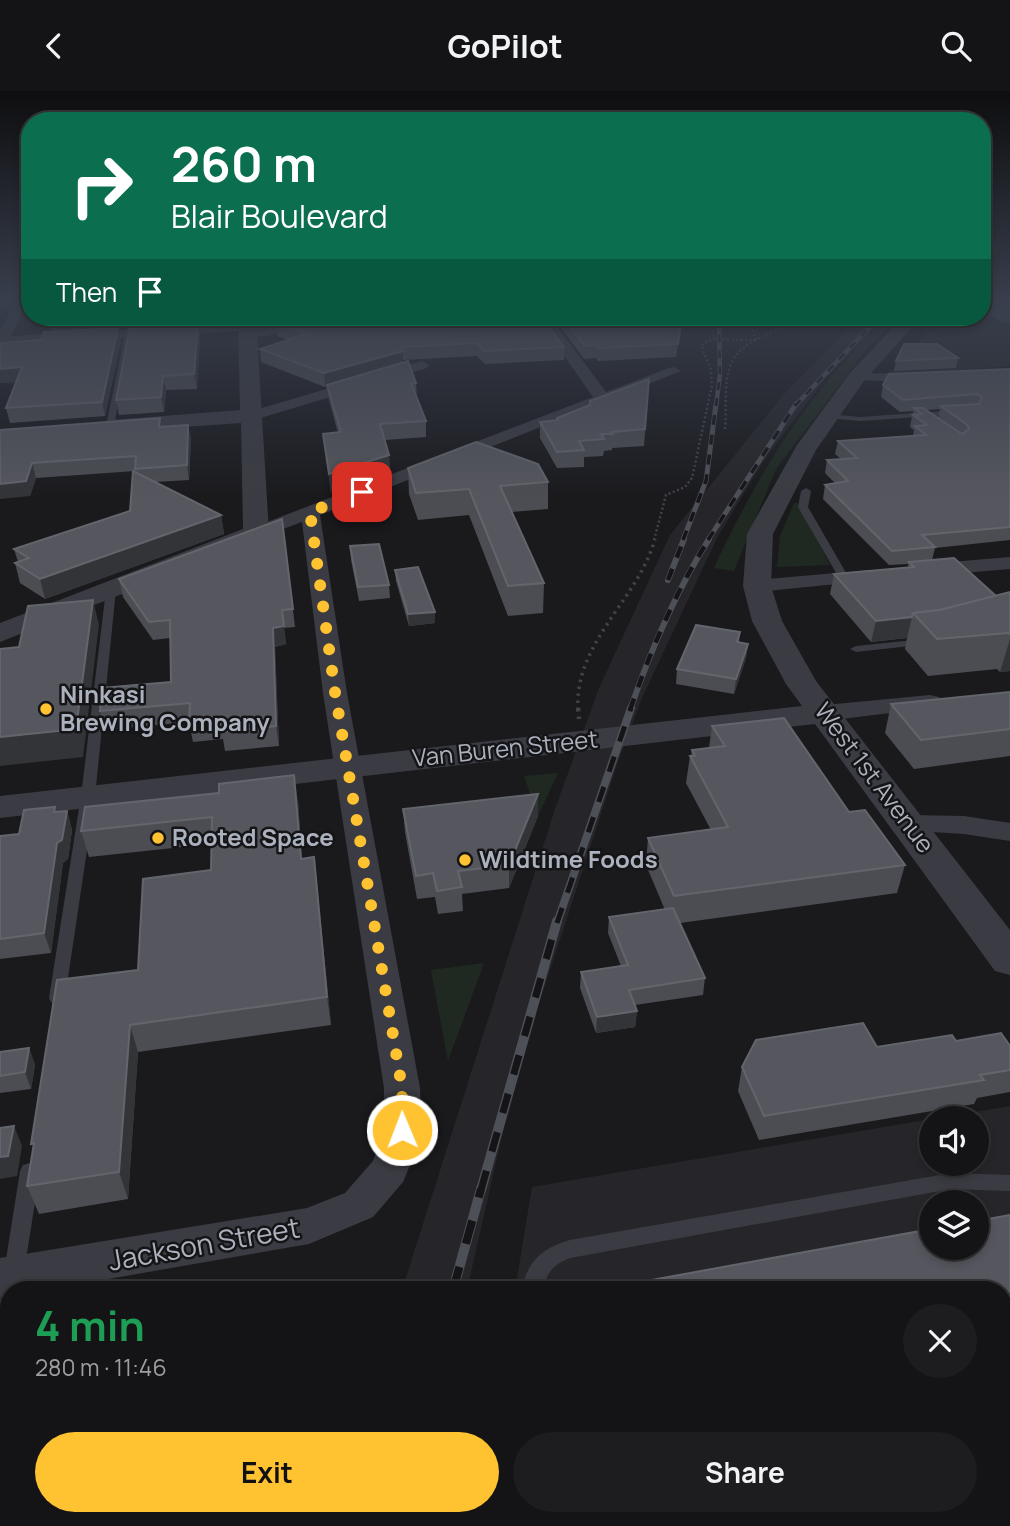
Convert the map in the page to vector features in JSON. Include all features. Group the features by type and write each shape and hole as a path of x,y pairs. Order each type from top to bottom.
{"street":[{"path":"249,365 256,533"},
{"path":"82,428 251,416 422,365"},
{"path":"578,365 602,398"},
{"name":"West 1st Avenue","path":"868,365 804,450 760,534 757,586 766,621 802,684 1010,960"},
{"path":"0,633 674,371"},
{"path":"857,377 881,380 937,377"},
{"path":"310,512 347,767"},
{"path":"757,586 1010,563"},
{"name":"Van Buren Street","path":"0,807 950,699"},
{"name":"Jackson Street","path":"47,1281 309,1226 359,1205 389,1170 402,1130 402,1088 347,767"},
{"path":"909,824 964,825 1010,832"}],"lane":[{"path":"110,426 122,365"},
{"path":"827,416 860,419 973,411"},
{"path":"922,414 933,423"},
{"path":"806,491 803,507 844,578"},
{"path":"54,1016 88,796 111,590"},
{"path":"856,649 935,640"},
{"path":"10,1281 33,1153"},
{"path":"534,1281 541,1264 558,1252 570,1249 951,1181 1010,1183"}],"path":[{"path":"584,740 577,711 578,696 597,639 648,560 666,495 684,487 692,478 712,385 709,365"},
{"path":"725,429 731,365"}],"shaded area":[{"path":"813,365 839,365 764,460 717,538 642,698 617,765 537,1010 502,1136 469,1281 405,1281 555,809 599,688 670,535 786,392"},
{"path":"842,365 855,365 776,469 734,571 714,568 749,499 788,433"},
{"path":"897,365 1010,365 1010,366 888,375"},
{"path":"794,503 798,503 830,565 777,567 780,536"},
{"path":"558,773 538,816 524,776"},
{"path":"484,963 448,1061 431,970"},
{"path":"1010,1106 1010,1281 516,1281 532,1187 919,1121 919,1176 989,1176 989,1110"}],"building":[{"path":"0,365 110,365 102,402 6,408 22,367 0,369"},
{"path":"123,365 195,365 194,374 163,376 161,397 116,400"},
{"path":"303,365 353,365 324,373"},
{"path":"395,365 409,365 416,383 411,383 426,421 380,424 389,455 329,474 323,434 341,432 327,385"},
{"path":"1010,369 1010,527 922,535 935,547 892,551 825,485 848,481 827,460 857,458 838,441 926,435 915,426 927,425 913,415 922,414 914,408 923,408 962,434 969,429 941,406 979,404 982,397 976,394 903,400 883,385 889,374"},
{"path":"649,379 645,429 601,434 604,439 579,441 584,450 557,452 540,422 558,420 557,418 590,405 590,401"},
{"path":"160,418 159,427 188,425 187,465 135,469 136,456 32,463 26,481 0,484 0,430"},
{"path":"476,442 538,464 548,482 500,486 544,583 508,586 469,489 416,493 408,468"},
{"path":"133,471 221,515 40,579 15,563 29,558 14,549 130,511"},
{"path":"282,519 293,609 282,610 284,626 273,628 276,726 222,732 221,720 189,723 190,703 100,711 102,688 171,682 170,620 149,622 119,579"},
{"path":"379,544 389,585 358,587 350,546"},
{"path":"954,558 996,596 940,610 913,613 912,617 876,621 834,574 914,567 909,562"},
{"path":"418,567 435,612 408,614 395,570"},
{"path":"1010,592 1010,634 937,639 913,613 940,610"},
{"name":"Ninkasi Brewing Company","path":"93,600 76,729 0,737 0,649 19,647 28,606"},
{"path":"696,625 740,632 737,642 748,644 736,679 677,669"},
{"path":"1010,692 1010,729 921,740 891,704"},
{"path":"784,718 849,812 865,810 905,865 674,896 648,838 728,827 690,756 695,756 692,750 725,746 712,726"},
{"path":"294,775 301,859 314,857 327,997 130,1025 119,1172 27,1186 57,980 138,970 143,879 211,870 212,817 81,831 85,807 219,793 219,784"},
{"name":"Wildtime Foods","path":"538,794 509,865 458,871 462,887 437,891 433,873 416,876 403,809"},
{"path":"55,807 54,812 67,811 62,840 57,843 44,933 0,939 0,836 19,834 24,810"},
{"path":"673,908 705,978 629,990 637,1011 597,1017 581,972 628,965 609,917"},
{"path":"863,1023 877,1047 952,1035 956,1041 1001,1033 1010,1046 1010,1070 980,1075 984,1080 764,1116 742,1067 756,1040"},
{"path":"29,1048 25,1072 0,1076 0,1052"},
{"path":"14,1126 8,1156 0,1157 0,1128"},
{"path":"1010,1215 1010,1281 646,1281 919,1231 919,1260 989,1260 989,1219"}],"railway":[{"path":"716,406 720,365"},
{"path":"795,406 834,365"},
{"path":"683,540 706,481 716,404"},
{"path":"708,540 796,404"},
{"path":"668,580 684,539"},
{"path":"630,710 665,622 709,539"},
{"path":"557,923 631,708"},
{"path":"481,1190 557,921"},
{"path":"455,1281 481,1189"}],"place":[{"name":"Ninkasi Brewing Company","path":"46,709"},
{"name":"Rooted Space","path":"158,838"},
{"name":"Wildtime Foods","path":"465,860"}],"route":[{"path":"362,492 310,512 335,692 402,1088 402,1130"}]}
